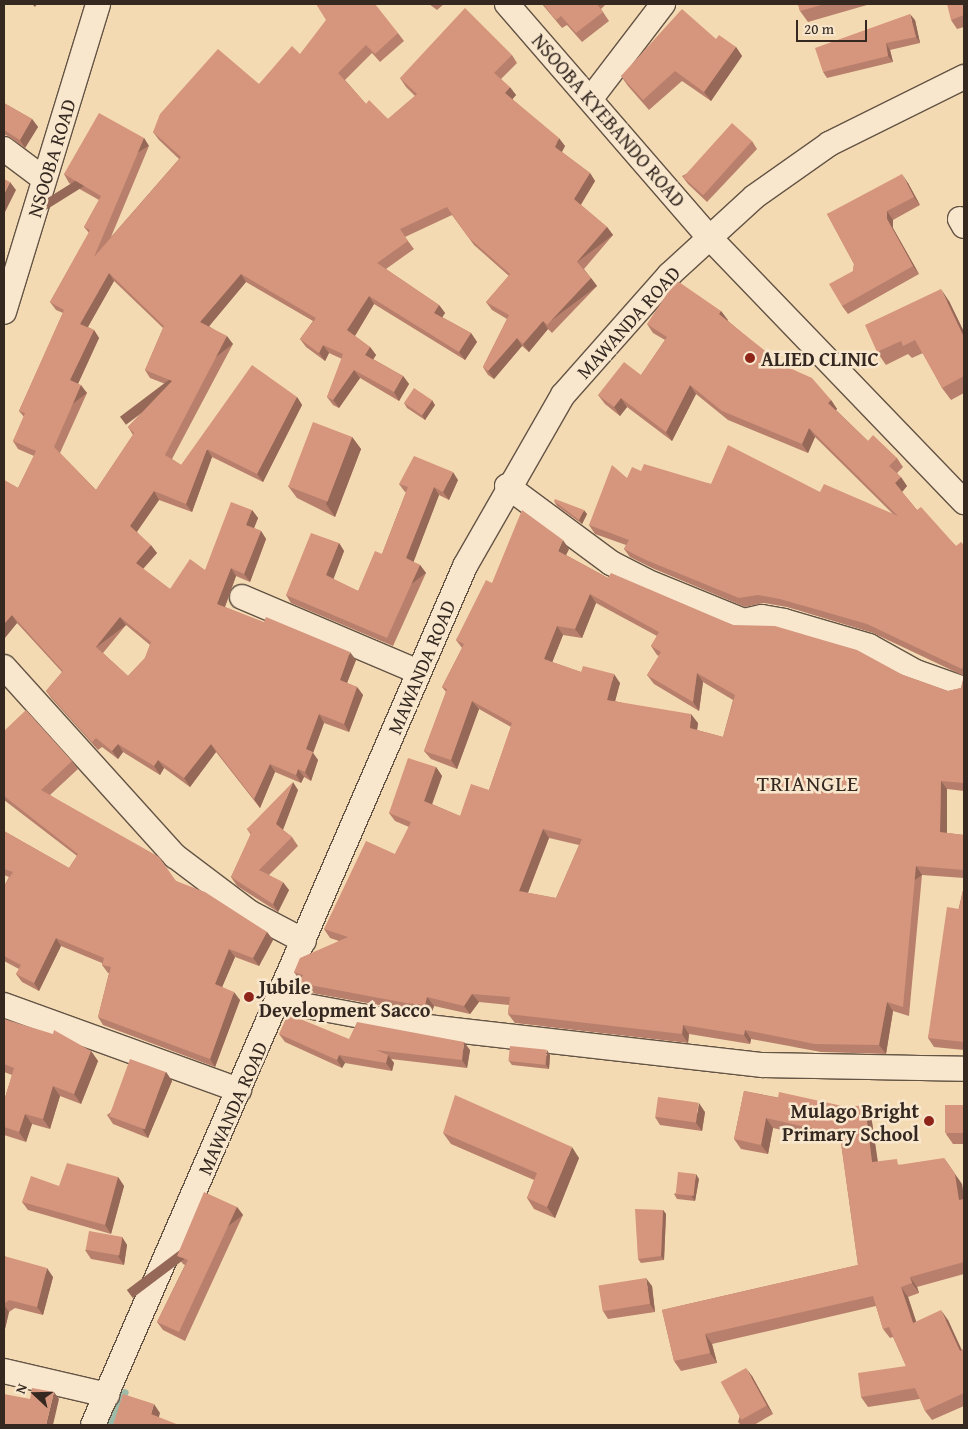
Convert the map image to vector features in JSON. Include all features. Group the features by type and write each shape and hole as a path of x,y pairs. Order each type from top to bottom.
{"street":[{"name":"NSOOBA ROAD","path":"4,312 98,4"},
{"name":"NSOOBA KYEBANDO ROAD","path":"508,4 592,97 709,237 964,502"},
{"path":"592,97 664,4"},
{"name":"MAWANDA ROAD","path":"93,1425 239,1090 280,1001 418,672 465,566 508,486 563,396 669,274 709,237 804,159 964,77"},
{"path":"4,149 44,179"},
{"path":"508,486 611,563 646,581 744,621 762,617 784,621 870,646 916,672 958,687"},
{"path":"242,597 418,672"},
{"path":"4,667 175,856 249,912 304,941"},
{"path":"280,1001 410,1025 763,1065 964,1068"},
{"path":"4,1004 239,1090"},
{"path":"4,1371 107,1395"}],"building":[{"path":"316,4 375,4 398,33 375,54 366,45 338,73 366,104 369,100 388,119 417,94 400,78 465,8 512,55 494,73 510,87 505,93 559,138 555,147 590,173 574,199 607,227 577,262 591,278 547,325 543,321 523,344 517,338 488,371 483,367 509,315 486,302 510,274 468,237 447,207 400,229 408,241 377,263 439,305 434,313 471,333 459,352 369,296 347,330 370,347 365,355 403,376 394,392 354,370 333,400 327,397 343,354 323,345 319,353 300,339 316,318 241,274 200,322 227,336 165,455 181,465 252,365 297,397 257,474 207,449 186,504 154,491 130,526 151,545 136,563 170,589 190,559 205,570 231,502 252,510 246,525 261,531 244,574 231,568 217,604 264,622 266,617 350,652 340,680 357,687 344,724 319,714 306,749 313,752 305,772 298,769 296,775 270,764 254,799 211,744 184,778 158,760 154,766 118,744 112,751 96,738 92,742 46,691 63,671 12,615 4,624 4,480 18,488 36,451 13,441 25,413 19,411 64,310 50,302 90,230 84,227 101,196 64,174 99,113 144,138 94,257 181,157 153,132 160,114 218,49 259,84 292,46 300,54 326,20","holes":["109,273 164,326 145,370 172,381 128,427 134,433 96,490 54,447 81,385 70,380 94,330 80,324","120,617 151,642 145,658 128,676 96,647"]},
{"path":"543,4 597,4 603,12 576,33 561,16 556,20"},
{"path":"798,4 825,4 800,11"},
{"path":"947,4 964,4 964,15 951,20"},
{"path":"682,9 716,39 719,35 736,47 704,92 675,71 643,100 621,76"},
{"path":"910,14 916,37 886,43 888,56 823,72 815,48"},
{"path":"4,103 32,119 20,140 4,130"},
{"path":"732,123 752,141 703,195 683,177"},
{"path":"902,174 914,197 887,211 887,219 913,266 842,306 829,284 853,271 854,264 827,214"},
{"path":"4,179 10,182 4,194"},
{"path":"676,280 721,311 719,314 774,358 772,360 812,378 831,400 828,403 868,441 873,435 897,458 889,466 901,477 895,483 917,510 921,507 956,546 961,542 964,545 964,664 962,669 867,624 780,599 758,595 739,598 646,560 624,549 629,540 589,525 612,465 627,478 632,467 641,471 644,464 711,484 728,445 820,492 824,484 898,516 809,428 802,444 722,411 690,385 666,432 621,398 614,407 598,395 624,362 641,375 667,337 647,324"},
{"path":"941,289 964,337 964,376 942,388 915,340 903,346 901,341 877,352 865,325"},
{"path":"414,388 432,400 422,415 404,403"},
{"path":"313,422 352,437 327,501 288,486"},
{"path":"414,456 453,472 443,492 434,487 406,558 420,565 387,638 286,595 311,533 339,543 326,575 358,591 375,551 382,554 408,487 399,484"},
{"path":"555,499 584,510 579,520 554,501"},
{"path":"522,510 563,540 558,551 608,578 611,573 733,625 775,626 857,650 903,675 948,691 961,688 964,676 964,783 941,781 940,832 964,835 964,870 916,866 903,1007 887,1002 879,1045 815,1044 745,1030 744,1035 683,1025 682,1034 508,1014 510,997 472,994 464,1006 427,997 425,1005 299,983 303,975 294,972 300,958 348,937 324,929 366,841 395,854 411,822 389,813 408,758 436,767 424,801 460,816 471,784 489,790 512,723 472,701 451,760 424,751 447,689 442,687 464,644 456,640 486,580 492,583","holes":["590,594 659,632 651,646 661,652 647,675 693,702 697,673 735,695 723,737 690,728 691,714 607,700 614,674 583,666 581,672 544,659 557,626 575,629","543,829 582,839 556,898 519,891"]},
{"path":"26,710 72,761 41,790 159,857 176,881 205,892 267,932 253,958 229,949 215,984 234,992 210,1059 98,1017 111,967 102,965 104,958 56,938 34,983 16,974 21,965 4,956 4,886 13,872 4,869 4,831 69,868 78,854 4,796 4,731"},
{"path":"293,782 276,824 292,837 259,870 283,882 273,904 231,877 251,833 247,829"},
{"path":"964,886 964,1042 928,1038 947,907 959,909"},
{"path":"288,1014 349,1039 357,1022 464,1042 462,1060 376,1050 388,1055 386,1063 339,1055 337,1060 279,1034"},
{"path":"4,1019 53,1034 54,1030 91,1051 74,1094 53,1086 43,1119 25,1114 19,1132 4,1127 4,1101 14,1068 4,1064"},
{"path":"510,1046 547,1050 545,1065 508,1061"},
{"path":"130,1059 166,1072 145,1129 109,1116"},
{"path":"744,1091 778,1098 779,1092 847,1107 865,1105 872,1162 897,1159 898,1165 944,1158 955,1174 959,1200 964,1199 964,1262 910,1277 912,1283 901,1287 913,1323 941,1310 960,1351 964,1349 964,1393 925,1411 915,1388 861,1397 858,1373 906,1366 889,1327 883,1329 873,1296 705,1334 710,1353 674,1361 662,1310 858,1265 840,1135 766,1118 761,1145 734,1139"},
{"path":"455,1095 572,1147 547,1207 527,1198 537,1173 443,1133"},
{"path":"658,1097 699,1103 696,1123 655,1117"},
{"path":"945,1105 964,1105 964,1133 945,1133"},
{"path":"67,1163 118,1177 105,1225 22,1202 31,1176 59,1186"},
{"path":"678,1172 696,1174 694,1196 676,1194"},
{"path":"204,1192 237,1207 179,1332 157,1322 188,1260 177,1256"},
{"path":"635,1209 663,1210 661,1256 638,1259"},
{"path":"89,1231 122,1237 119,1256 86,1250"},
{"path":"4,1256 47,1268 37,1307 9,1300 4,1304"},
{"path":"646,1278 650,1304 603,1311 599,1286"},
{"path":"746,1368 767,1406 741,1420 721,1382"},
{"path":"32,1388 54,1392 46,1425 4,1425 4,1394 30,1399"},
{"path":"123,1394 154,1404 151,1414 179,1425 113,1425"}],"waterway":[{"path":"110,1425 125,1392"}],"place":[{"name":"ALIED CLINIC","path":"750,358"},
{"name":"Jubile Development Sacco","path":"249,997"},
{"name":"Mulago Bright Primary School","path":"929,1121"}],"district":[{"name":"TRIANGLE","path":"808,784"}]}
